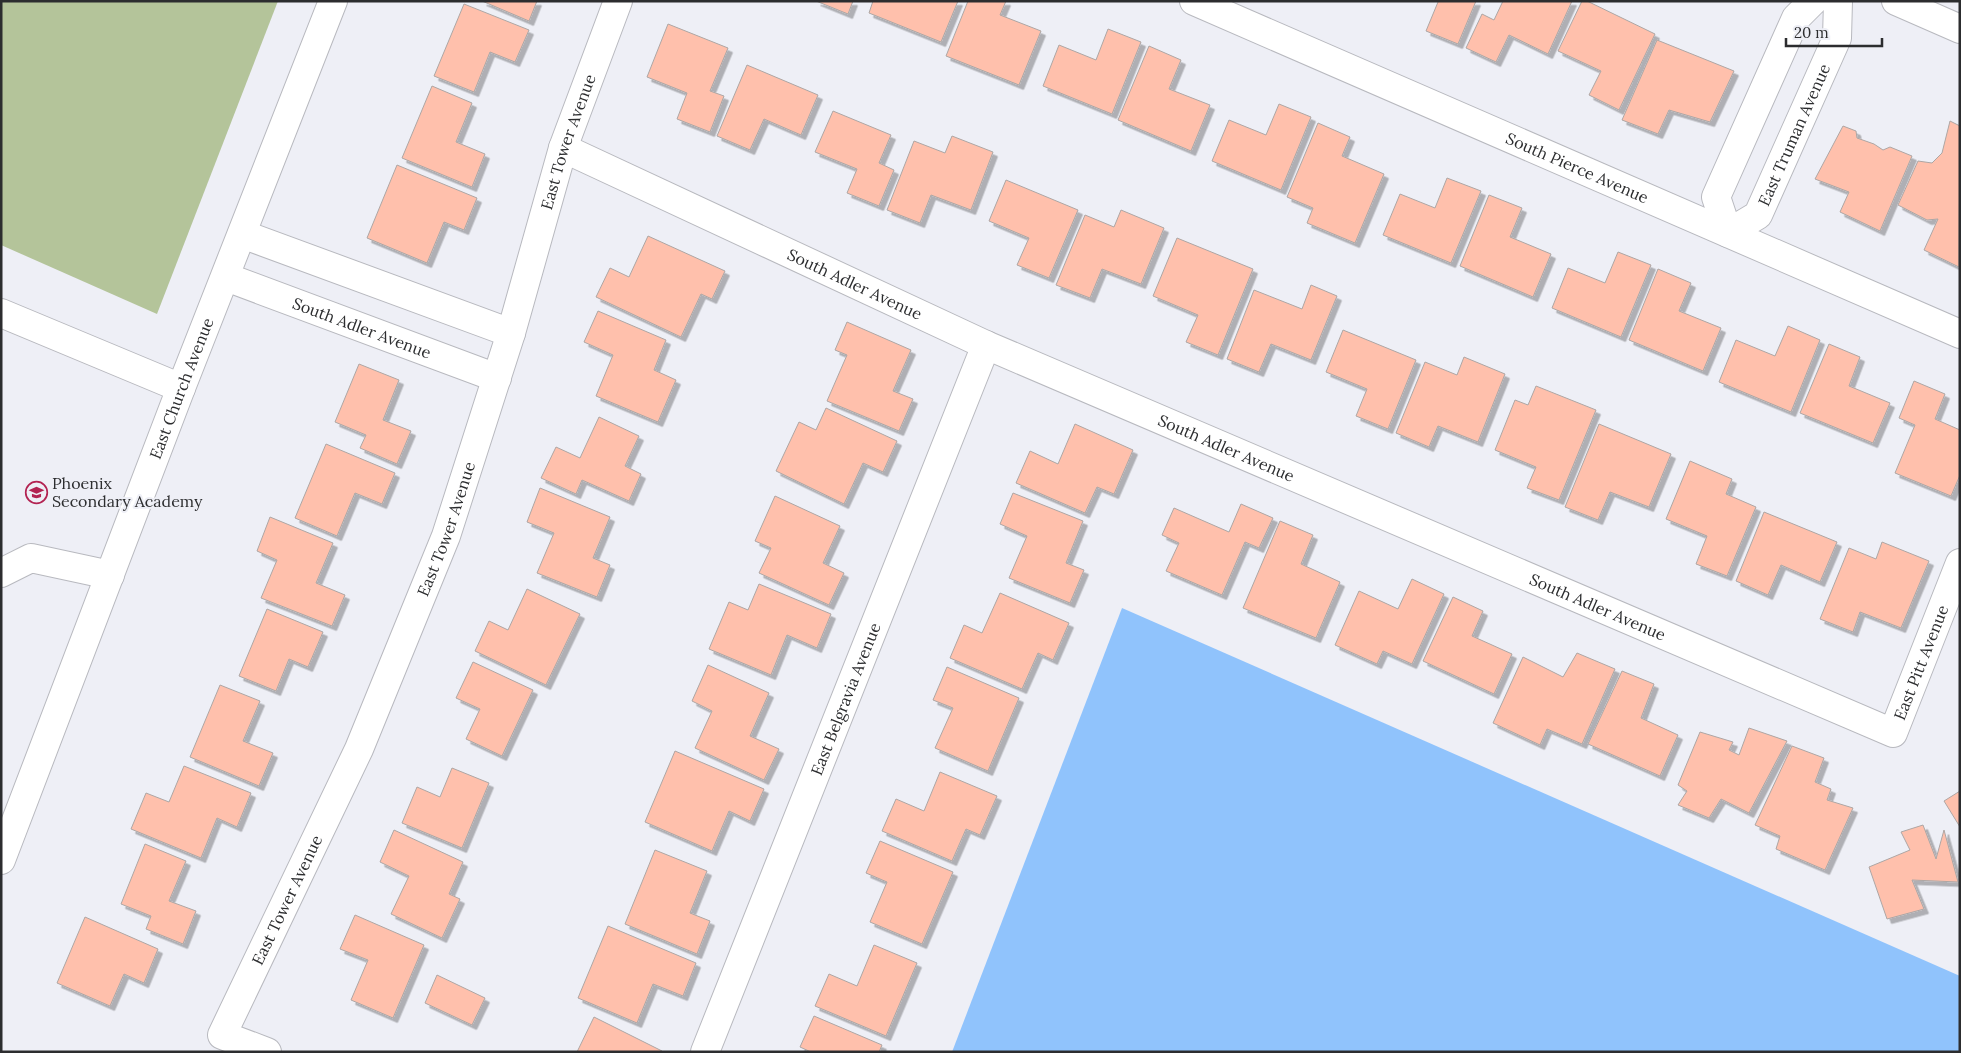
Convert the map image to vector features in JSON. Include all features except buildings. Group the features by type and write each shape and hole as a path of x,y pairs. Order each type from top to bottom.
{"street":[{"name":"East Church Avenue","path":"1,860 181,388 333,1"},
{"name":"East Tower Avenue","path":"267,1052 222,1035 359,749 446,536 511,333 563,148 618,1"},
{"name":"South Pierce Avenue","path":"1194,1 1960,334"},
{"path":"1728,233 1716,197 1796,18 1813,1"},
{"name":"East Truman Avenue","path":"1728,233 1758,215 1837,38 1838,1"},
{"path":"1896,1 1960,29"},
{"name":"South Adler Avenue","path":"563,148 986,345 1894,733"},
{"path":"242,234 511,333"},
{"name":"South Adler Avenue","path":"226,277 497,378"},
{"path":"3,319 181,388"},
{"name":"East Belgravia Avenue","path":"705,1052 986,345"},
{"path":"1,573 31,558 110,575"},
{"name":"East Pitt Avenue","path":"1894,733 1960,563"}],"green space":[{"path":"1,1 278,1 157,314 1,245"}],"water":[{"path":"1122,608 1960,976 1960,1052 952,1052"}],"place":[{"name":"Phoenix Secondary Academy","path":"36,492"}]}
